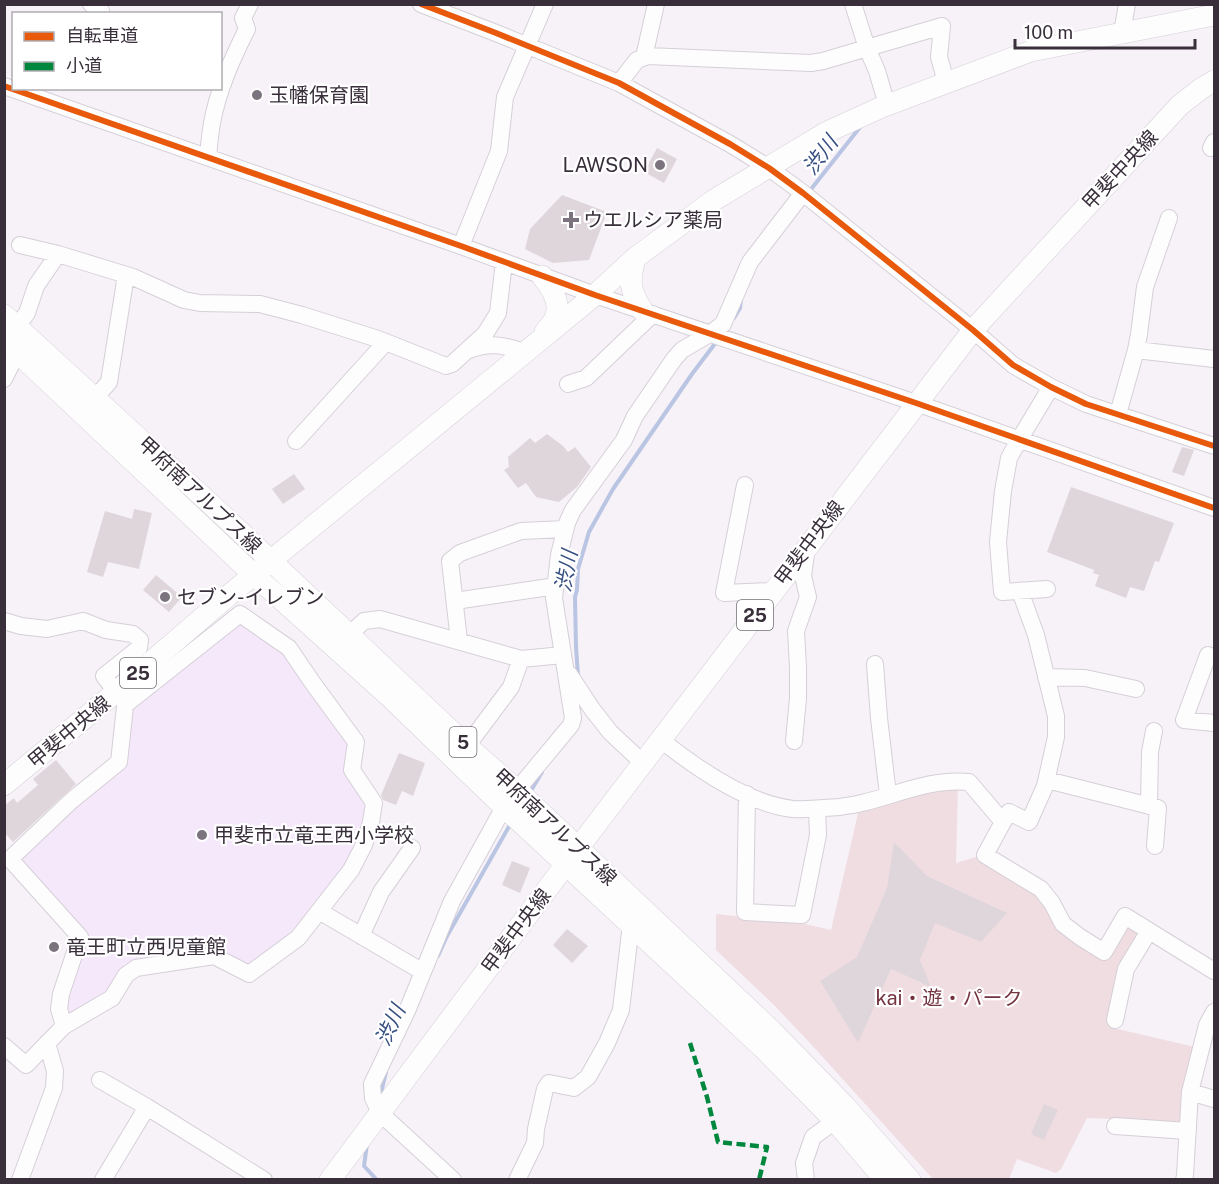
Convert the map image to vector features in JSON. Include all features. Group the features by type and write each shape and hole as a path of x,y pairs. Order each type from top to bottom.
{"main road":[{"name":"25","path":"270,561 595,295 635,258 714,200 827,132 887,105 1031,51 1215,15"},
{"name":"甲斐中央線","path":"330,1179 572,856 973,330 1180,105 1215,81"},
{"path":"635,258 631,276 633,296 648,313"},
{"path":"529,348 556,318 555,294 542,276"},
{"name":"甲府南アルプス線","path":"11,333 95,398 270,561 467,746 511,799"},
{"name":"甲府南アルプス線","path":"11,333 186,510 253,574 391,698 511,799 572,856 772,1031 845,1106 910,1179"},
{"name":"甲斐中央線","path":"4,785 120,696 270,561"},
{"name":"甲府南アルプス線","path":"572,856 631,924 763,1048 835,1121 885,1179"}],"street":[{"path":"222,86 247,29 243,18 250,4"},
{"path":"421,4 619,83 730,144 769,168 803,193 1013,365 1051,387 1086,404 1215,446"},
{"path":"461,246 499,151 505,97 545,4"},
{"path":"644,57 656,4"},
{"path":"854,4 887,105"},
{"path":"1122,33 1127,4"},
{"path":"619,83 637,60 648,56 812,63 942,26 939,57 945,82"},
{"path":"15,90 595,295 916,403 1215,508"},
{"path":"208,157 212,125 221,90"},
{"path":"453,1179 380,1113 373,1098 372,1084 407,1011 452,901 511,799 571,725 573,718 554,598 559,555 567,523 573,510 624,441 635,416 674,359 682,350 723,324 750,262 803,193"},
{"path":"1118,414 1136,350 1145,287 1169,218"},
{"path":"20,245 126,275 184,300 200,303 260,304 302,315 386,342 446,366 452,364 485,334 498,313 504,262"},
{"path":"4,379 11,333 27,313 36,286 58,254"},
{"path":"95,398 109,382 126,275"},
{"path":"568,384 586,378 648,313"},
{"path":"296,441 386,342"},
{"path":"465,352 479,346 493,344 529,348"},
{"path":"1136,350 1215,359"},
{"path":"1047,589 1002,592 998,542 1009,458 1051,387"},
{"path":"745,485 724,593 773,591"},
{"path":"459,641 450,561 460,553 521,531 565,529"},
{"path":"794,741 798,688 796,631 808,597 803,576 807,547"},
{"path":"455,601 556,586"},
{"path":"1020,591 1035,635 1056,716 1056,737 1047,780 1029,822 1009,812 985,855 1041,889 1052,903 1063,924 1080,938 1104,952 1125,916 1215,971"},
{"path":"4,1046 26,1065 64,1026 112,998 126,975 136,968 214,956 249,974 298,938 351,870 364,845 374,803 352,770 356,742 289,648 240,614 120,696"},
{"path":"349,635 364,621 380,619 521,659 564,662"},
{"path":"4,621 21,626 47,629 83,621 106,630 133,634 141,640 139,648 104,676 120,696 119,762 11,848 10,859 80,937 61,994 59,1009 64,1026"},
{"path":"1208,655 1184,720 1215,723"},
{"path":"467,746 511,687 521,659"},
{"path":"564,662 592,709 610,732 643,763"},
{"path":"875,664 888,795"},
{"path":"1046,677 1085,678 1136,689"},
{"path":"1149,806 1150,752 1154,731"},
{"path":"661,740 717,779 760,800 792,809 817,809 860,804 888,795 959,781 969,782 1003,822"},
{"path":"1047,780 1158,808 1155,846"},
{"path":"747,794 745,912 802,915 818,835 817,809"},
{"path":"361,936 381,892 412,848"},
{"path":"319,911 423,972"},
{"path":"517,1179 535,1143 545,1089 549,1083 574,1088 588,1077 607,1043 621,1010 631,924"},
{"path":"1115,1020 1126,969 1149,931"},
{"path":"1184,1179 1190,1092 1207,1025 1215,1012"},
{"path":"20,1179 54,1088 55,1071 47,1043"},
{"path":"99,1080 264,1179"},
{"path":"1190,1092 1215,1099"},
{"path":"103,1179 147,1107"},
{"path":"806,1179 804,1163 813,1137 835,1121"},
{"path":"1116,1126 1188,1131"}],"shaded area":[{"name":"甲斐市立竜王西小学校","path":"243,619 285,650 349,741 369,809 346,864 276,948 245,969 213,950 125,963 103,1000 66,1020 63,1008 86,935 20,860 75,806 123,766 132,706"}],"green space":[{"name":"kai・遊・パーク","path":"958,785 956,863 979,856 1024,882 1105,957 1126,921 1146,932 1124,968 1109,1027 1195,1047 1183,1122 1087,1118 1061,1169 1056,1173 1017,1159 1009,1179 933,1179 810,1043 716,950 716,914 801,923 831,930 859,809"}],"building":[{"name":"LAWSON","path":"657,148 677,159 664,183 644,172"},
{"name":"ウエルシア薬局","path":"562,195 607,212 589,260 553,263 525,249 530,229"},
{"path":"547,434 568,452 575,447 591,467 577,487 559,502 536,497 526,483 518,488 504,470 509,467 508,457 530,438 535,443"},
{"path":"1182,447 1194,450 1184,476 1172,472"},
{"path":"294,474 305,489 283,504 272,489"},
{"path":"1071,487 1174,523 1159,562 1155,561 1144,591 1130,587 1126,598 1095,586 1099,575 1093,573 1094,570 1047,552"},
{"path":"134,509 152,513 139,569 108,562 103,577 87,572 105,511 132,519"},
{"path":"156,575 182,597 169,612 143,590"},
{"path":"399,753 425,763 413,796 402,791 396,805 383,800 381,795"},
{"path":"56,760 76,784 13,842 4,832 4,806 14,798 17,803 38,785 33,779"},
{"path":"894,842 927,876 1007,913 981,942 935,923 920,960 931,987 891,969 858,1043 820,981 857,957 887,888"},
{"path":"512,861 530,868 520,893 502,885"},
{"path":"567,929 588,946 572,963 553,945"},
{"path":"1044,1104 1058,1110 1044,1140 1031,1134"}],"waterway":[{"name":"渋川","path":"808,193 861,126"},
{"name":"渋川","path":"734,318 740,308 741,300"},
{"name":"渋川","path":"578,676 575,597 578,569 589,532 613,489 717,341"},
{"name":"渋川","path":"529,794 542,772"},
{"name":"渋川","path":"438,956 511,823"},
{"name":"渋川","path":"380,1097 386,1072"},
{"name":"渋川","path":"367,1144 364,1166 377,1180"}],"marked path":[{"path":"690,1043 718,1142 767,1147 759,1180"}],"cycle path":[{"path":"421,4 619,83 730,144 769,168 803,193 1013,365 1086,404 1214,446"},
{"path":"4,86 12,89"},
{"path":"15,90 595,295 916,403 1214,508"}],"place":[{"name":"玉幡保育園","path":"257,95"},
{"name":"LAWSON","path":"660,165"},
{"name":"ウエルシア薬局","path":"571,220"},
{"name":"セブン-イレブン","path":"165,597"},
{"name":"甲斐市立竜王西小学校","path":"202,835"},
{"name":"竜王町立西児童館","path":"54,947"}]}
